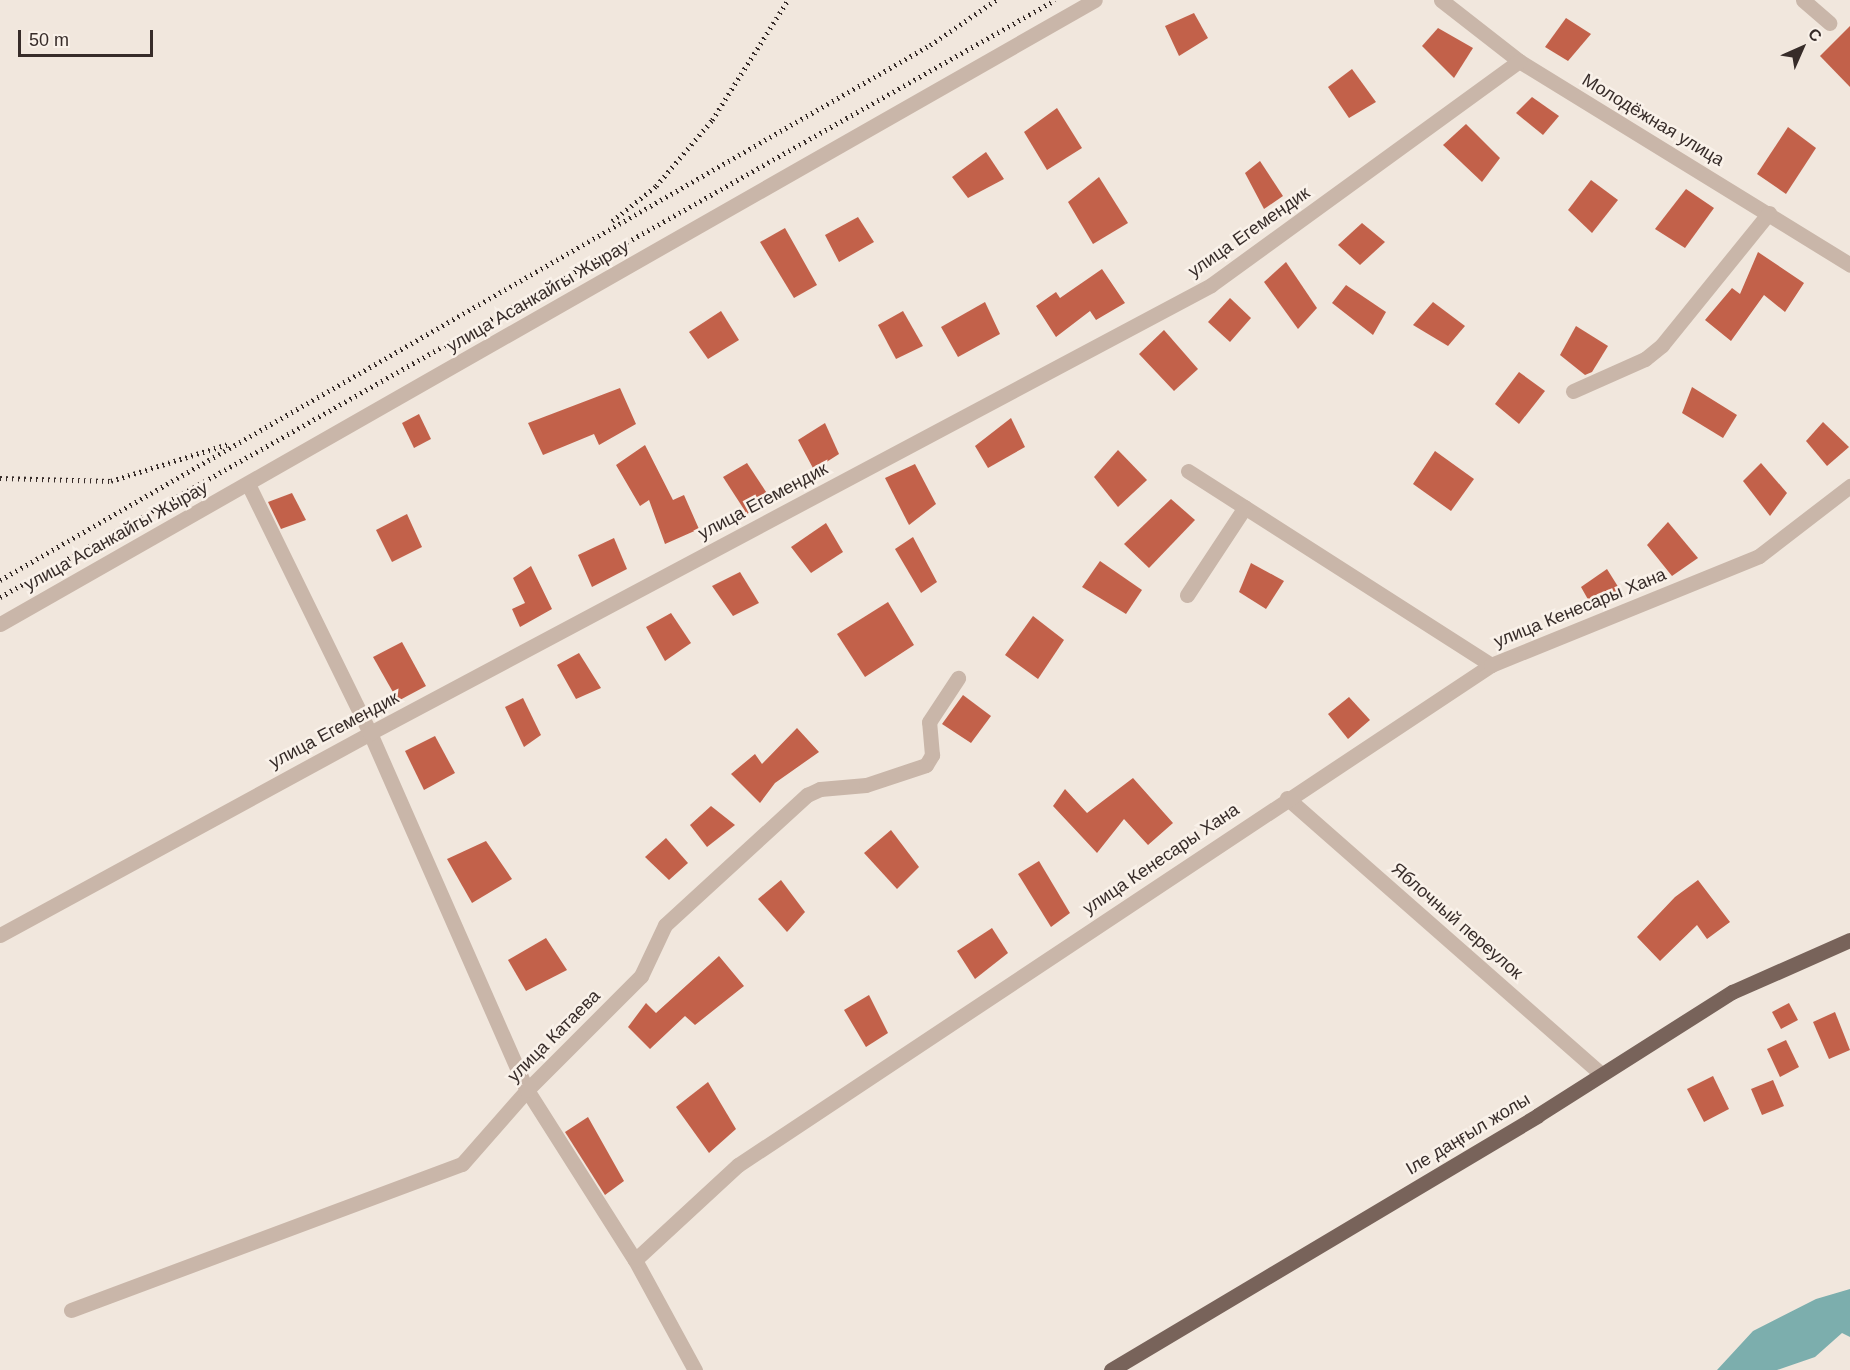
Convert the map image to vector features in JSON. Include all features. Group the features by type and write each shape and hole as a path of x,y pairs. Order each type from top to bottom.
{"main road":[{"name":"Іле даңғыл жолы","path":"1111,1370 1601,1074 1732,992 1850,940"}],"street":[{"name":"улица Асанкайгы Жырау","path":"0,624 1095,0"},
{"name":"Молодёжная улица","path":"1441,0 1519,61 1850,265"},
{"path":"1803,0 1828,23"},
{"name":"улица Егемендик","path":"0,935 370,733 1211,285 1519,61"},
{"path":"1573,391 1645,359 1662,345 1769,213"},
{"path":"1188,471 1491,665"},
{"path":"248,484 370,733 527,1090 635,1260 695,1370"},
{"name":"улица Кенесары Хана","path":"635,1260 738,1165 1287,798 1491,665 1759,556 1850,486"},
{"path":"1187,595 1245,507"},
{"name":"улица Катаева","path":"70,1310 462,1164 527,1090 641,976 665,925 807,795 819,789 866,785 926,765 932,755 929,722 958,678"},
{"name":"Яблочный переулок","path":"1287,798 1601,1074"}],"water":[{"path":"1850,1289 1850,1337 1842,1333 1815,1357 1777,1370 1717,1370 1753,1331 1816,1299"}],"building":[{"path":"1194,13 1208,38 1179,56 1165,26"},
{"path":"1566,18 1591,34 1568,61 1545,47"},
{"path":"1850,26 1850,87 1820,56"},
{"path":"1438,28 1473,48 1454,78 1422,46"},
{"path":"1352,69 1376,102 1349,118 1328,87"},
{"path":"1532,97 1559,116 1543,135 1516,113"},
{"path":"1057,108 1082,148 1047,170 1024,132"},
{"path":"1466,124 1500,158 1482,182 1443,145"},
{"path":"1788,127 1816,148 1786,194 1757,174"},
{"path":"986,152 1004,179 968,198 952,177"},
{"path":"1260,161 1283,196 1264,209 1245,173"},
{"path":"1099,177 1128,223 1093,244 1068,202"},
{"path":"1591,180 1618,200 1592,233 1568,210"},
{"path":"1686,189 1714,208 1685,248 1655,229"},
{"path":"858,217 874,242 839,262 825,235"},
{"path":"1362,223 1385,242 1360,265 1338,245"},
{"path":"785,228 817,285 794,298 760,242"},
{"path":"1758,252 1804,283 1785,312 1764,295 1731,341 1705,320 1732,288 1740,294"},
{"path":"1286,262 1317,308 1298,329 1264,282"},
{"path":"1102,269 1125,303 1096,320 1090,311 1056,337 1036,306 1056,292 1060,298"},
{"path":"1346,285 1386,312 1373,335 1332,303"},
{"path":"1230,298 1251,318 1230,342 1208,322"},
{"path":"985,302 1000,334 958,357 941,327"},
{"path":"1433,302 1465,326 1448,346 1413,325"},
{"path":"721,311 739,340 708,359 689,332"},
{"path":"903,311 923,346 896,359 878,325"},
{"path":"1576,326 1608,346 1592,372 1585,375 1560,355"},
{"path":"1164,330 1198,369 1174,391 1139,354"},
{"path":"1519,372 1545,391 1519,424 1495,404"},
{"path":"1692,387 1737,415 1723,438 1682,413"},
{"path":"620,388 636,424 599,445 594,434 543,455 528,423"},
{"path":"419,414 431,439 414,448 402,423"},
{"path":"1011,418 1025,447 988,468 975,446"},
{"path":"1823,422 1849,447 1827,466 1806,441"},
{"path":"825,423 839,454 814,470 798,440"},
{"path":"645,445 673,500 684,495 699,529 665,544 649,500 640,506 616,465"},
{"path":"1118,450 1147,480 1118,507 1094,477"},
{"path":"1435,451 1474,479 1451,511 1413,484"},
{"path":"747,463 770,498 747,514 723,477"},
{"path":"1761,463 1787,493 1770,516 1743,481"},
{"path":"915,464 936,504 909,525 885,478"},
{"path":"292,493 306,520 281,529 268,502"},
{"path":"1171,499 1195,520 1149,568 1124,544"},
{"path":"407,514 422,547 392,562 376,530"},
{"path":"1668,522 1698,558 1672,576 1647,545"},
{"path":"826,523 843,552 811,573 791,547"},
{"path":"913,537 937,582 921,593 895,549"},
{"path":"614,538 627,569 592,587 578,555"},
{"path":"1100,561 1142,590 1126,614 1082,587"},
{"path":"1251,563 1284,581 1266,609 1239,592"},
{"path":"531,566 552,609 520,627 512,609 525,603 513,578"},
{"path":"1607,569 1622,593 1594,610 1581,587"},
{"path":"740,572 759,603 733,616 712,586"},
{"path":"888,602 914,645 865,677 837,634"},
{"path":"671,613 691,643 665,661 646,627"},
{"path":"1033,616 1064,640 1038,679 1005,655"},
{"path":"402,642 426,686 398,701 373,657"},
{"path":"579,653 601,688 576,699 557,665"},
{"path":"963,695 991,716 971,743 942,724"},
{"path":"1349,697 1370,720 1348,739 1328,714"},
{"path":"523,698 541,735 524,747 505,707"},
{"path":"797,728 819,752 775,783 760,803 731,774 755,754 762,764"},
{"path":"435,736 455,773 424,790 405,751"},
{"path":"1133,778 1173,823 1148,845 1124,819 1097,853 1053,806 1065,789 1087,813"},
{"path":"711,806 735,825 707,847 690,825"},
{"path":"891,830 919,867 897,889 864,853"},
{"path":"666,838 688,863 669,880 645,857"},
{"path":"486,841 512,879 472,903 447,859"},
{"path":"1039,861 1070,913 1051,927 1018,874"},
{"path":"781,880 805,912 787,932 758,899"},
{"path":"1698,880 1730,922 1707,939 1697,925 1660,961 1637,937 1675,897"},
{"path":"992,928 1008,953 975,979 957,951"},
{"path":"546,938 567,970 526,991 508,960"},
{"path":"719,956 744,986 695,1025 685,1016 650,1049 628,1027 646,1003 656,1013"},
{"path":"869,995 888,1033 866,1047 844,1010"},
{"path":"1789,1003 1798,1020 1781,1029 1772,1012"},
{"path":"1835,1012 1850,1050 1829,1059 1813,1022"},
{"path":"1786,1040 1799,1067 1780,1077 1767,1049"},
{"path":"1713,1076 1729,1109 1704,1122 1687,1089"},
{"path":"1773,1080 1784,1106 1762,1115 1751,1089"},
{"path":"708,1082 736,1129 709,1153 676,1107"},
{"path":"588,1117 624,1181 605,1195 565,1132"}],"railway":[{"path":"612,221 656,186 712,120 788,0"},
{"path":"0,580 930,45 996,0"},
{"path":"0,597 1055,0"},
{"path":"0,478 111,481 228,444"}]}
